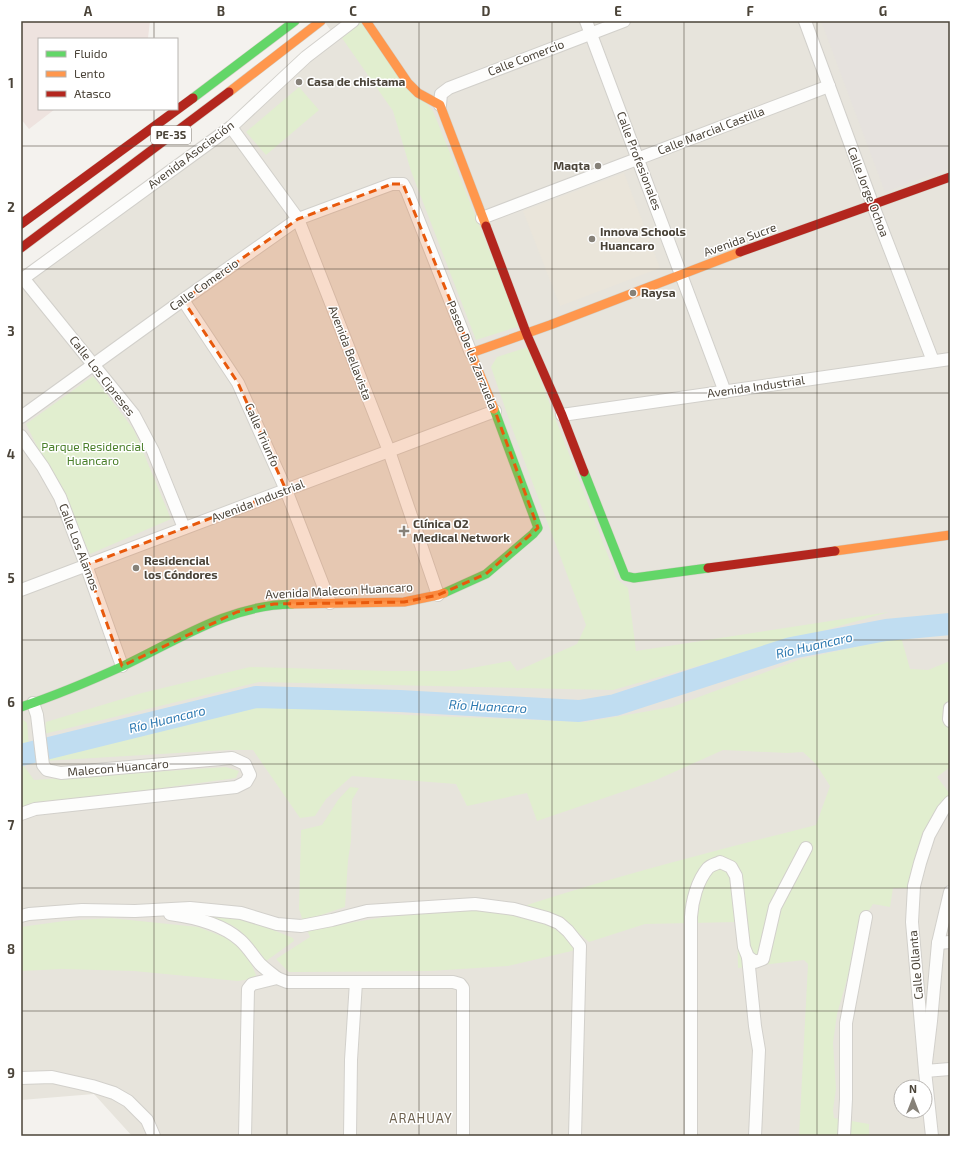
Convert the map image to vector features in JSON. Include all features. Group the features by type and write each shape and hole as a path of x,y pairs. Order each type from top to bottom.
{"main road":[{"name":"PE-3S","path":"178,109 295,21"},
{"path":"303,21 310,29"},
{"name":"PE-3S","path":"21,248 321,21"},
{"path":"366,21 408,83 418,93 440,105 527,335 562,415 625,576 634,578 950,535"},
{"name":"PE-3S","path":"21,224 177,110"},
{"name":"Avenida Sucre","path":"471,354 527,335 681,274 950,177"},
{"name":"Paseo De La Zarzuela","path":"471,354 495,411 538,528"},
{"name":"Avenida Malecon Huancaro","path":"21,707 35,709 205,625 237,612 274,604 404,602 438,594 486,574 538,528"}],"street":[{"name":"Avenida Asociación","path":"22,279 231,127 306,57 353,21"},
{"name":"Calle Profesionales","path":"586,21 725,392"},
{"name":"Calle Comercio","path":"440,105 440,94 449,88 624,21"},
{"name":"Calle Jorge Ochoa","path":"805,21 872,204 933,361"},
{"name":"Calle Marcial Castilla","path":"482,218 829,86"},
{"name":"Avenida Bellavista","path":"231,127 298,219 389,451 438,594"},
{"name":"Calle Comercio","path":"21,417 298,219 392,184 403,184"},
{"name":"Paseo De La Zarzuela","path":"403,184 471,354"},
{"name":"Calle Los Cipreses","path":"22,279 94,364 134,415 153,451 184,528"},
{"name":"Calle Triunfo","path":"183,300 238,383 286,490 330,603"},
{"name":"Avenida Industrial","path":"562,415 950,359"},
{"name":"Avenida Industrial","path":"21,590 495,411"},
{"name":"Calle Los Alamos","path":"21,436 43,467 60,497 122,666"},
{"path":"950,708 950,721"},
{"name":"Malecon Huancaro","path":"21,814 35,809 236,786 246,782 250,775 245,764 232,758 61,773 47,770 43,765 35,709"},
{"name":"Calle Ollanta","path":"932,1136 912,922 914,886 920,863 929,835 943,810 950,802"},
{"path":"748,957 755,962 763,959 775,907 806,848"},
{"path":"691,1136 692,905 699,883 709,867 720,862 731,867 736,876 744,947 748,957 759,1050 755,1136"},
{"path":"950,892 925,1071 950,1069"},
{"path":"21,916 29,914 82,910 135,911 190,908 242,913 277,924 301,926 367,911 475,904 502,906 525,911 559,923 568,931 580,946 575,1136"},
{"path":"135,911 190,918 222,928 240,939 261,965 277,978 286,982 453,982 460,984 463,988 463,1136"},
{"path":"844,1136 846,1099 846,1023 866,917"},
{"path":"245,1136 248,989 252,984 277,978"},
{"path":"350,1136 351,1060 356,982"},
{"path":"21,1078 52,1077 114,1092 128,1101 147,1120 154,1136"}],"highlighted area":[{"path":"392,184 403,184 495,411 538,528 486,574 438,595 404,602 274,604 237,612 122,666 86,565 286,490 238,383 183,300 298,219"}],"shaded area":[{"path":"21,21 150,21 148,38 38,38 38,110 54,110 29,129 21,119"},
{"path":"324,21 950,21 950,1136 132,1136 94,1094 21,1100 21,284 336,38"},
{"path":"821,21 950,21 950,168 885,192"},
{"name":"Innova Schools Huancaro","path":"624,173 660,268 560,306 523,211"}],"green space":[{"path":"359,21 433,111 520,326 476,340 411,171 393,111 342,38"},
{"path":"299,87 319,110 266,155 246,132"},
{"path":"528,347 617,579 628,588 636,651 889,612 613,690 259,682 44,734 46,722 142,693 250,667 388,671 455,671 510,661 517,671 577,644 586,625 512,428 491,367 497,357"},
{"name":"Parque Residencial Huancaro","path":"93,376 134,430 171,519 90,554 26,424"},
{"path":"901,637 910,669 928,670 950,661 950,700 944,715 950,728 950,767 937,777 950,794 950,797 938,809 916,888 893,888 890,907 873,904 864,918 852,952 850,969 837,1014 833,1043 836,1089 833,1110 834,1118 869,1124 869,1136 799,1136 808,964 804,960 738,968 737,922 645,924 589,942 566,922 524,906 633,873 816,825 830,786 816,764 803,752 787,753 723,750 654,781 537,821 527,793 467,806 456,784 352,776 326,799 315,816 300,818 253,750 228,750 43,761 42,754 248,706 279,704 407,715 586,722 672,707 801,659"},
{"path":"21,718 27,723 29,746 21,747"},
{"path":"24,766 34,780 226,767 239,771 236,778 140,791 39,802 21,807 21,767"},
{"path":"350,787 359,788 352,800 351,841 348,860 345,907 303,921 299,909 301,830 322,825 338,800"},
{"path":"475,908 544,922 576,943 580,949 508,966 430,971 289,972 276,959 310,937 307,930 385,917"},
{"path":"190,910 241,917 293,938 294,941 266,961 243,933 225,922 194,913"},
{"path":"110,918 198,927 229,939 248,955 257,978 238,981 134,971 62,969 21,971 21,927 64,921"}],"waterway":[{"name":"Río Huancaro","path":"21,755 256,697 400,701 579,711 615,705 791,648 886,630 950,624"}],"traffic: fast":[{"path":"193,98 295,21"},
{"path":"444,593 486,574 538,528 494,409"},
{"path":"584,472 625,576 634,578 708,568"},
{"path":"21,707 110,672 184,635 225,617 247,610 292,604"}],"traffic: slow":[{"path":"229,92 321,21"},
{"path":"366,21 408,83 418,93 440,105 486,226"},
{"path":"494,409 471,353 550,325 740,252"},
{"path":"835,551 950,535"},
{"path":"292,604 404,602 444,593"}],"traffic: jam":[{"path":"21,248 229,92"},
{"path":"178,109 193,98"},
{"path":"21,224 177,110"},
{"path":"740,252 950,177"},
{"path":"486,226 527,335 562,415 584,472"},
{"path":"708,568 835,551"}],"place":[{"name":"Casa de chistama","path":"299,82"},
{"name":"Maqta","path":"598,166"},
{"name":"Innova Schools Huancaro","path":"592,239"},
{"name":"Raysa","path":"633,293"},
{"name":"Clínica O2 Medical Network","path":"404,531"},
{"name":"Residencial los Cóndores","path":"136,568"}],"district":[{"name":"ARAHUAY","path":"421,1118"}]}
